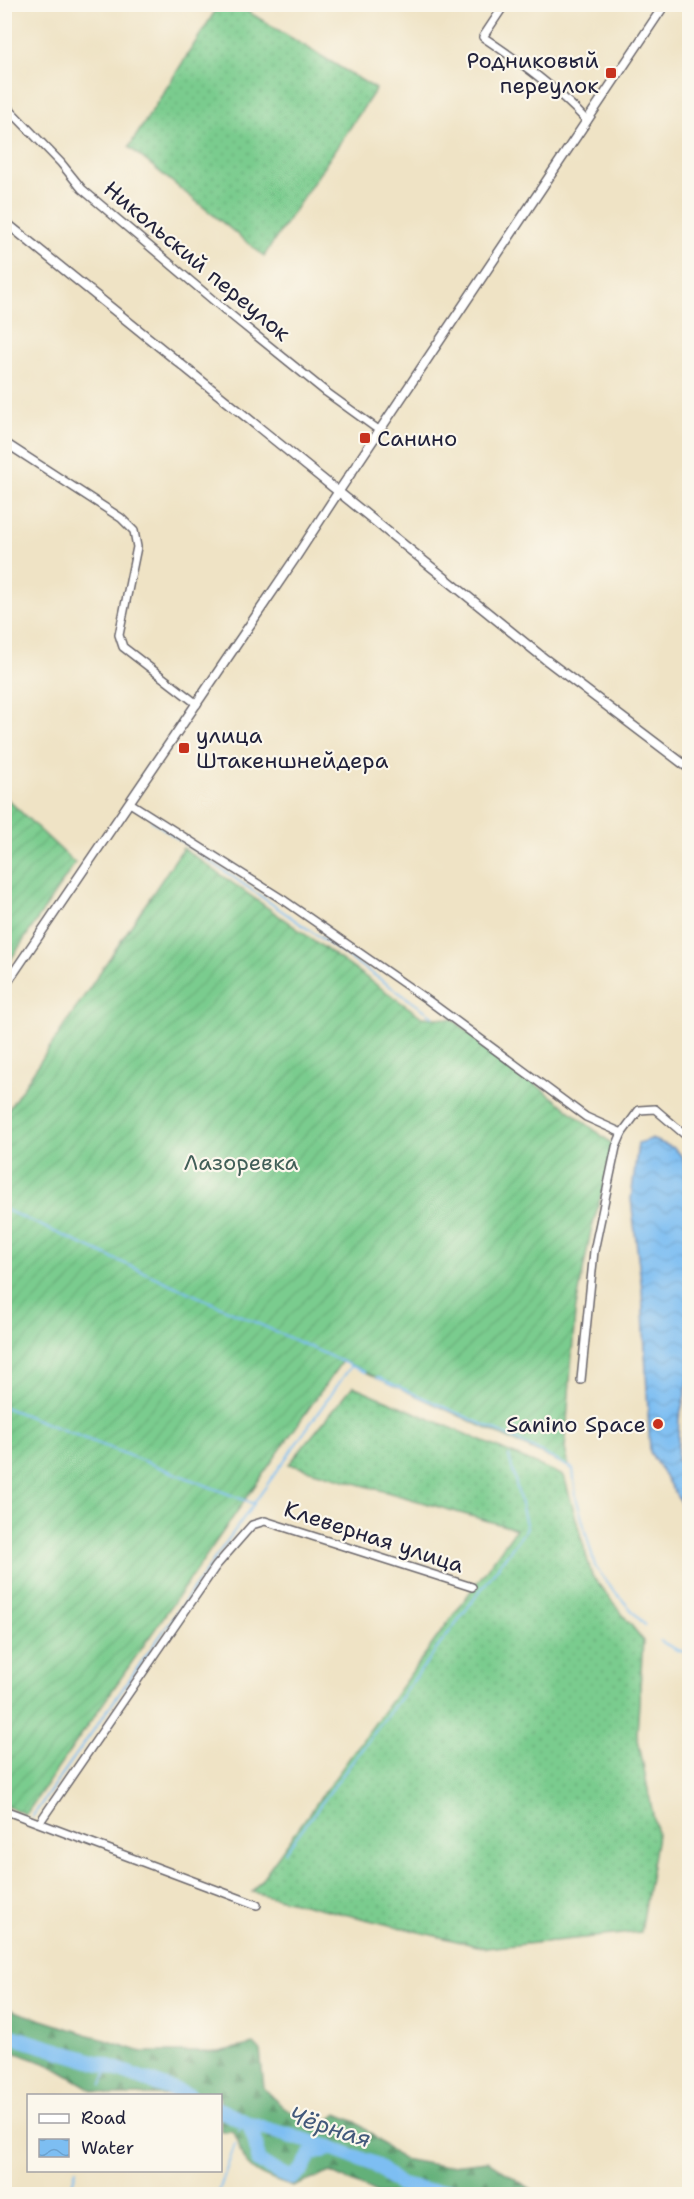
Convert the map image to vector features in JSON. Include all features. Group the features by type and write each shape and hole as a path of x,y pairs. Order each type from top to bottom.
{"street":[{"path":"505,4 483,37 570,102 587,122"},
{"path":"4,987 197,704 665,4"},
{"name":"Никольский переулок","path":"4,105 61,163 82,189 226,311 326,392 380,431"},
{"path":"4,221 545,659 690,769"},
{"path":"4,442 121,518 134,531 136,547 119,635 123,647 197,704"},
{"path":"130,803 285,901 429,1001 586,1117 622,1134"},
{"path":"581,1380 594,1251 616,1147 639,1110 655,1109 690,1139"},
{"name":"Клеверная улица","path":"40,1822 216,1566 252,1525 265,1521 472,1587"},
{"path":"4,1810 257,1905"}],"green space":[{"path":"219,5 237,5 376,89 264,256 129,147"},
{"path":"5,797 75,863 5,968"},
{"name":"Лазоревка","path":"183,848 422,1017 452,1019 615,1146 590,1235 575,1313 565,1449 569,1467 342,1361 26,1814 4,1805 4,1116"},
{"path":"353,1386 564,1476 592,1576 643,1640 637,1734 657,1835 641,1932 486,1948 252,1892 516,1529 289,1464"},
{"path":"5,2008 142,2052 218,2052 254,2044 260,2050 264,2088 282,2106 307,2120 325,2123 337,2114 356,2122 402,2159 442,2166 488,2161 538,2194 378,2194 331,2172 293,2187 265,2177 252,2169 243,2158 232,2131 222,2132 222,2094 106,2094 91,2089 50,2065 5,2049"}],"water":[{"path":"651,1139 674,1148 683,1157 689,1200 690,1374 679,1419 677,1461 689,1461 689,1509 682,1505 650,1452 642,1290 631,1199 638,1143"}],"waterway":[{"path":"151,820 433,1016"},
{"path":"4,1209 365,1372"},
{"path":"32,1817 351,1366"},
{"path":"377,1377 513,1438 573,1469 576,1497 595,1566 645,1625"},
{"path":"4,1407 254,1504"},
{"path":"285,1852 527,1528 509,1456"},
{"path":"660,1641 677,1650 690,1653"},
{"name":"Чёрная","path":"4,2034 108,2066 185,2094"},
{"path":"102,2085 108,2066"},
{"name":"Чёрная","path":"222,2111 249,2124 332,2148 374,2164 400,2185 427,2191 453,2191 457,2194"},
{"path":"239,2131 243,2121"},
{"path":"249,2124 259,2161 292,2178 302,2169 311,2154 332,2148"},
{"path":"218,2194 235,2144"},
{"path":"69,2194 75,2172"}],"place":[{"name":"Родниковый переулок","path":"611,73"},
{"name":"Санино","path":"365,438"},
{"name":"улица Штакеншнейдера","path":"184,748"},
{"name":"Sanino Space","path":"658,1424"}]}
